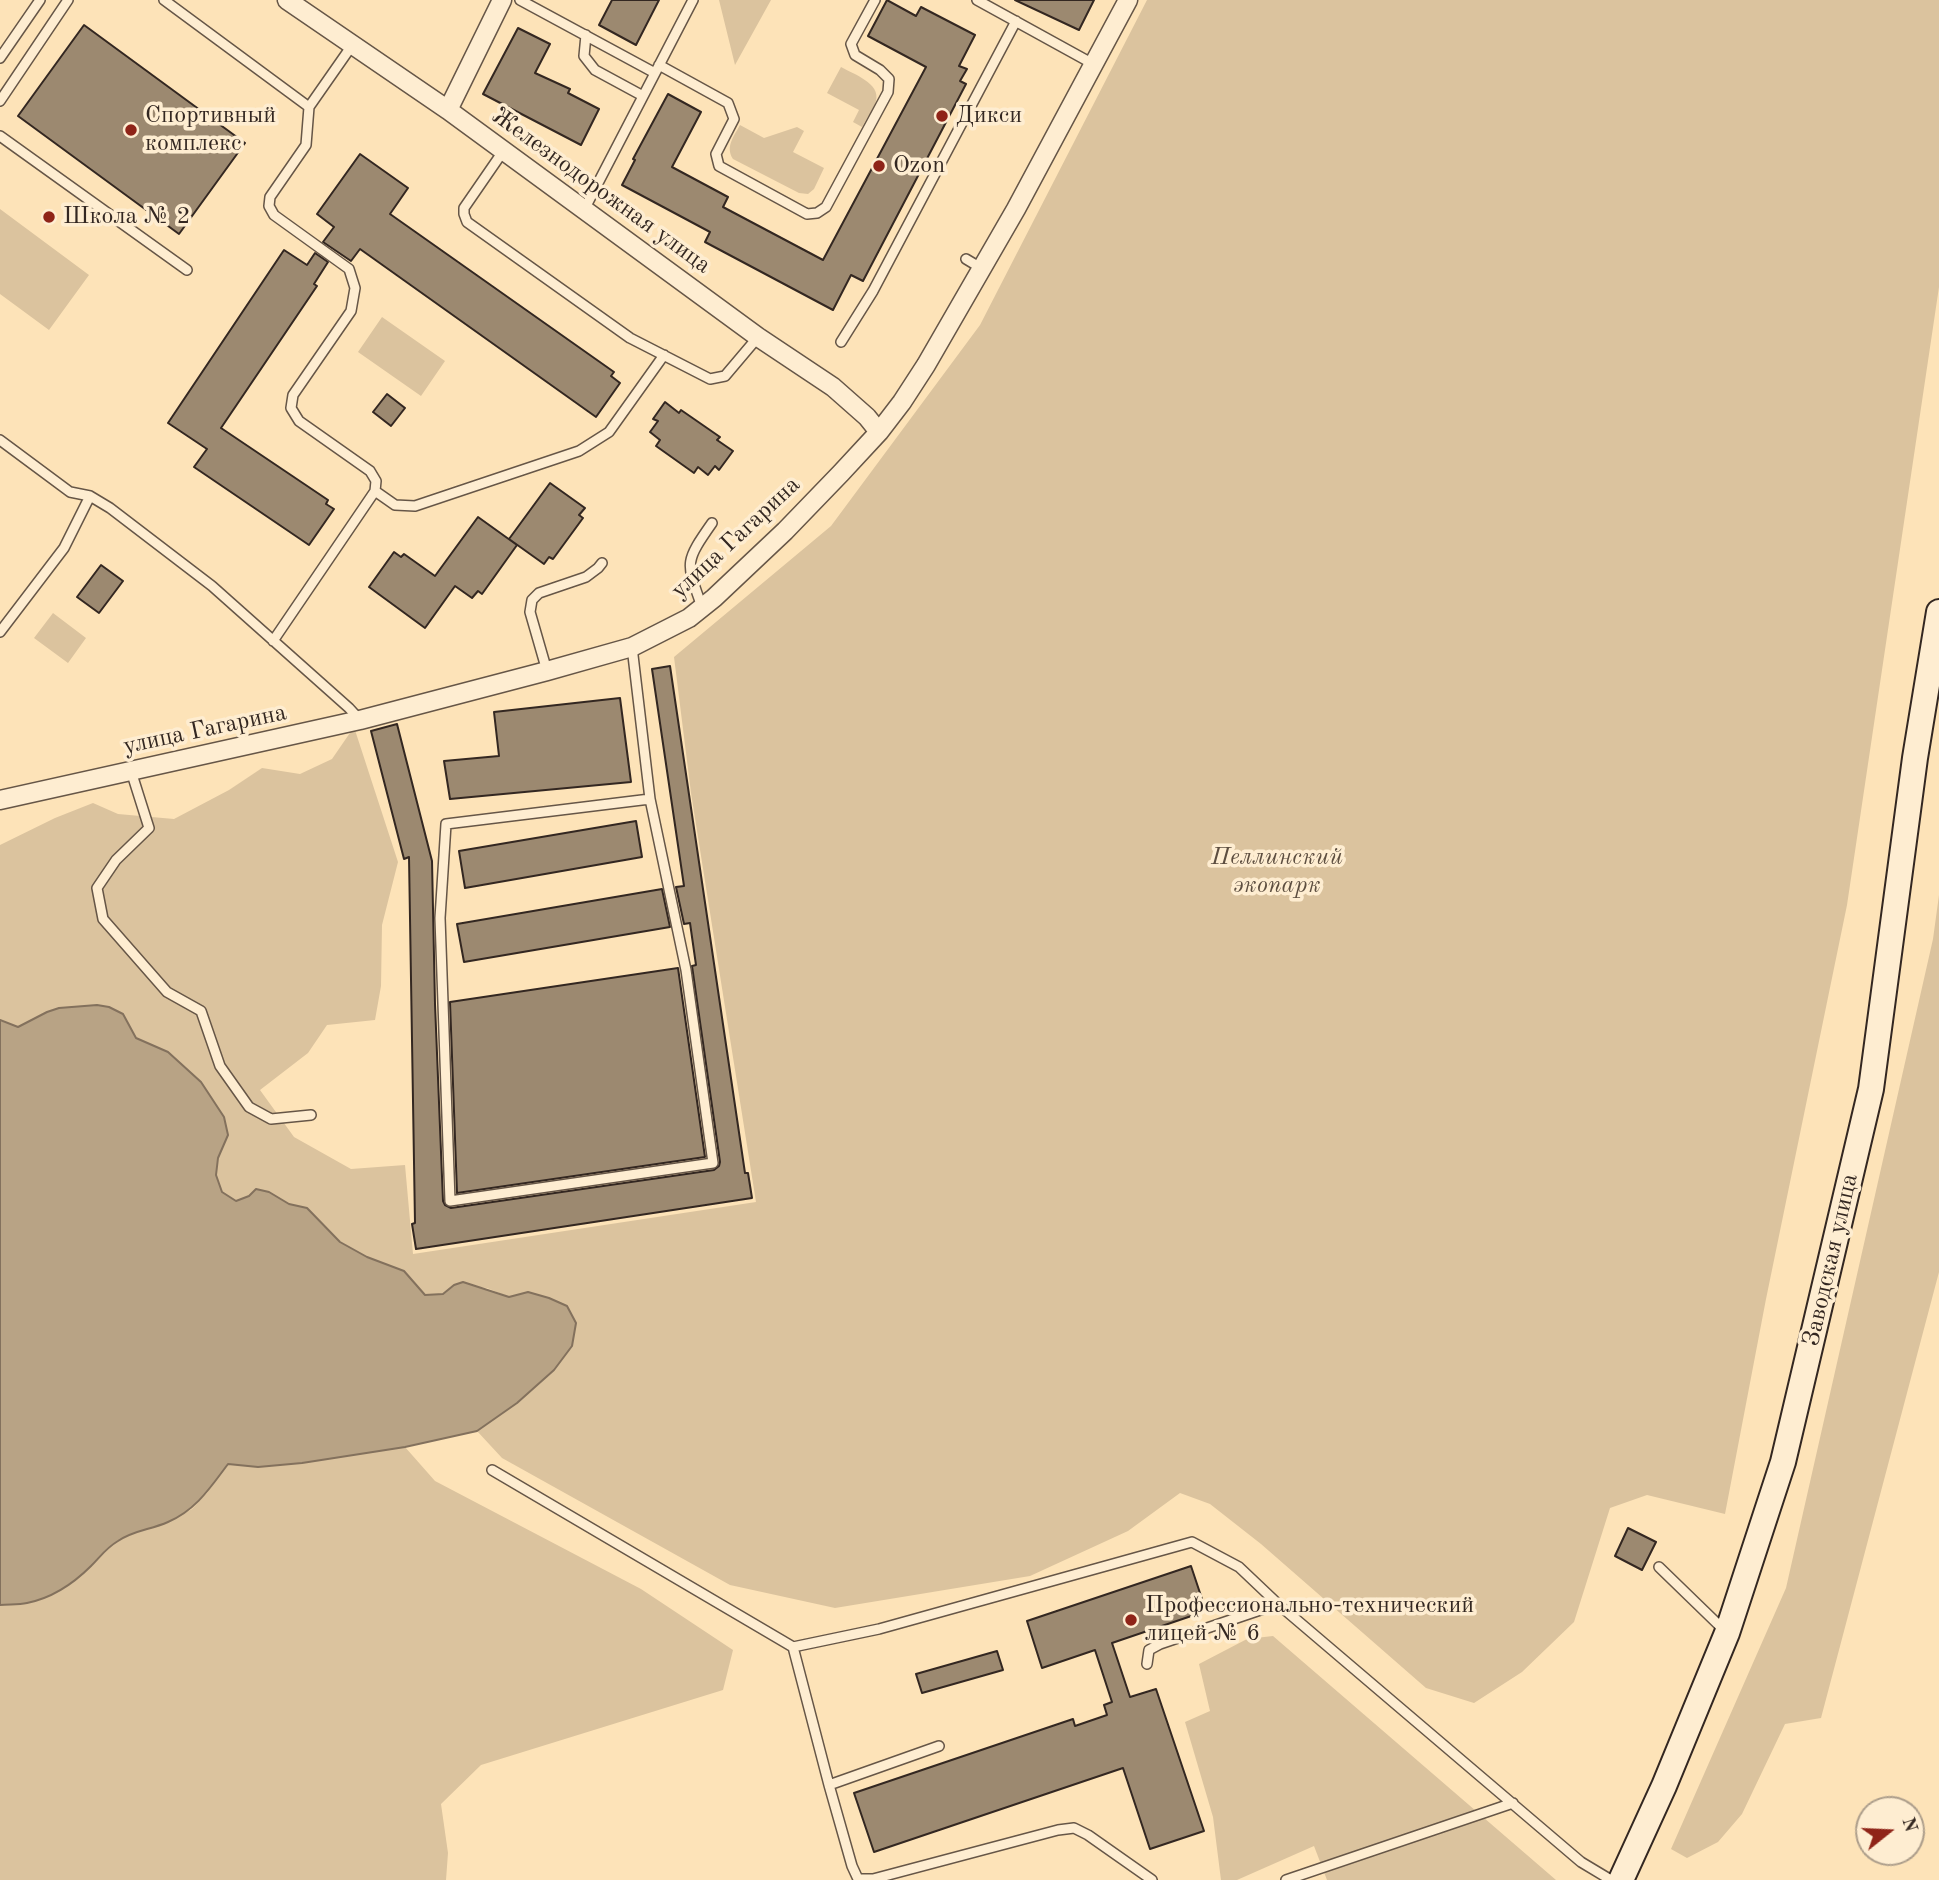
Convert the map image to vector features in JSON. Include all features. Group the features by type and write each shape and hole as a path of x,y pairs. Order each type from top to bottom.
{"street":[{"name":"Железнодорожная улица","path":"286,0 448,110 758,337 833,387 867,417 879,432"},
{"path":"448,110 502,0"},
{"name":"улица Гагарина","path":"0,800 360,720 547,671 632,647 661,634 702,607 785,530 841,473 879,432 902,402 926,365 974,264 1016,209 1128,0"},
{"name":"Заводская улица","path":"1621,1880 1664,1786 1727,1633 1783,1462 1871,1089 1916,758 1939,612"}],"lane":[{"path":"0,58 40,0"},
{"path":"0,101 68,0"},
{"path":"164,0 309,107"},
{"path":"520,0 728,103 734,119 716,154 719,166 807,214 817,213 826,207 888,92 888,79 880,70 855,55 851,44 875,0"},
{"path":"584,210 693,0"},
{"path":"977,0 1095,65"},
{"path":"841,342 873,291 1016,21"},
{"path":"586,35 584,56 595,70 643,96"},
{"path":"273,641 375,491 376,481 370,471 299,421 291,408 293,395 351,311 355,288 349,269 274,215 268,206 270,197 306,145 309,107 353,44"},
{"path":"0,135 187,270"},
{"path":"504,150 464,208 467,222 630,338 710,379 725,376 758,337"},
{"path":"375,491 395,505 415,506 579,451 609,432 664,355"},
{"path":"0,440 70,492 90,496 110,508 212,586 360,720"},
{"path":"0,632 64,548 90,496"},
{"path":"702,607 691,575 690,562 693,550 712,523"},
{"path":"547,671 530,612 532,600 539,593 586,577 601,563"},
{"path":"632,647 650,799 685,970 713,1163 450,1201 440,918 446,824 650,799"},
{"path":"131,771 149,828 116,860 97,888 103,919 167,992 201,1011 220,1066 249,1107 271,1119 311,1115"},
{"path":"492,1470 793,1647 879,1629 1192,1542 1239,1567 1278,1604 1581,1862 1611,1880"},
{"path":"1658,1567 1727,1633"},
{"path":"1147,1664 1149,1650 1160,1644 1278,1604"},
{"path":"793,1647 829,1785 852,1866 858,1878 873,1879 1074,1828 1152,1880"},
{"path":"829,1785 939,1746"},
{"path":"1286,1880 1513,1803"}],"green space":[{"path":"719,0 771,0 735,65"},
{"name":"Пеллинский экопарк","path":"1147,0 1939,0 1939,287 1847,905 1725,1514 1647,1495 1610,1508 1574,1622 1522,1672 1474,1703 1426,1688 1261,1544 1210,1504 1180,1493 1128,1531 1030,1576 835,1608 730,1585 502,1458 477,1431 517,1403 529,1292 509,1297 487,1288 454,1285 444,1294 425,1296 404,1271 367,1257 341,1242 307,1208 289,1204 269,1192 236,1201 222,1192 215,1175 218,1158 228,1135 224,1117 201,1082 168,1052 136,1038 123,1014 97,1005 17,1027 0,1020 0,845 93,803 118,814 174,819 229,790 262,768 300,774 332,759 354,727 398,862 382,925 381,986 375,1020 327,1025 308,1053 260,1090 294,1137 351,1169 405,1165 413,1254 756,1202 691,793 674,657 831,526 980,325"},
{"path":"841,67 865,80 874,89 876,101 862,127 853,122 859,110 827,93"},
{"path":"740,125 764,138 797,127 804,131 793,152 824,168 814,189 808,194 799,193 733,159 730,146"},
{"path":"0,209 89,275 49,330 0,294"},
{"path":"382,317 445,361 421,396 358,352"},
{"path":"53,613 86,638 68,663 34,638"},
{"path":"1939,895 1939,1272 1821,1718 1785,1724 1742,1814 1718,1842 1687,1858 1671,1849 1786,1588 1933,939"},
{"path":"405,1447 435,1481 641,1589 733,1650 723,1690 481,1765 441,1804 448,1853 446,1880 0,1880 0,1605 27,1603 93,1565 107,1547 130,1533 167,1523 192,1509 228,1464 295,1463"},
{"path":"1273,1636 1556,1880 1327,1880 1314,1846 1237,1880 1221,1880 1213,1817 1185,1722 1210,1711 1199,1664 1247,1639"}],"shaded area":[{"path":"97,1005 123,1014 136,1038 168,1052 201,1082 224,1117 228,1135 218,1158 216,1175 222,1192 236,1201 249,1196 256,1189 269,1192 289,1204 307,1208 340,1242 367,1257 404,1271 425,1295 443,1294 463,1282 509,1297 528,1292 567,1306 576,1323 572,1346 554,1370 517,1403 477,1431 405,1447 302,1463 258,1467 228,1464 202,1498 187,1511 168,1522 118,1541 84,1573 62,1589 36,1601 0,1605 0,1020 18,1027 59,1008"}],"building":[{"path":"612,0 659,0 636,45 599,25"},
{"path":"887,0 916,16 921,7 975,35 959,66 967,69 960,81 966,84 863,281 851,275 833,310 705,242 710,232 622,185 668,94 701,112 672,167 728,197 723,207 823,260 926,67 868,36"},
{"path":"1015,0 1094,0 1079,30"},
{"name":"Спортивный комплекс","path":"84,25 245,143 179,234 18,116"},
{"path":"518,28 550,44 535,73 570,89 568,93 599,109 581,145 483,94"},
{"path":"360,154 408,188 390,214 614,372 611,376 620,383 596,417 360,249 351,261 323,242 334,227 317,214"},
{"path":"284,250 307,265 315,253 328,262 314,284 317,286 221,428 328,500 326,504 334,509 309,545 194,467 207,449 168,423"},
{"path":"387,394 405,408 391,426 373,412"},
{"path":"665,402 720,437 717,440 733,451 719,470 715,466 708,475 698,467 694,473 656,446 660,440 650,432 658,421 653,419"},
{"path":"550,483 585,508 579,515 583,518 553,559 549,557 544,564 509,539"},
{"path":"478,517 517,545 482,594 478,591 472,598 455,586 425,628 369,587 394,552 401,557 404,554 435,576"},
{"path":"101,565 123,581 99,613 77,597"},
{"path":"670,666 745,1173 748,1173 752,1198 416,1249 412,1224 415,1223 409,857 404,859 371,731 397,724 432,861 435,1004 445,1205 451,1208 714,1170 720,1162 692,966 696,965 690,923 684,924 676,887 684,886 652,669"},
{"path":"620,698 631,782 450,799 444,761 499,756 494,712"},
{"path":"636,821 642,857 465,888 459,851"},
{"path":"662,889 670,927 464,962 457,924"},
{"path":"678,968 705,1157 457,1193 450,1002"},
{"path":"1628,1528 1656,1542 1642,1570 1615,1556"},
{"path":"1191,1566 1206,1611 1112,1643 1130,1697 1156,1689 1204,1831 1150,1849 1123,1768 874,1852 854,1793 1073,1719 1075,1726 1107,1715 1104,1705 1112,1702 1095,1650 1042,1668 1027,1621"},
{"path":"997,1651 1003,1670 922,1693 916,1674"}],"place":[{"name":"Дикси","path":"942,116"},
{"name":"Спортивный комплекс","path":"131,130"},
{"name":"Ozon","path":"879,166"},
{"name":"Школа № 2","path":"49,217"},
{"name":"Профессионально-технический лицей № 6","path":"1131,1620"}]}
